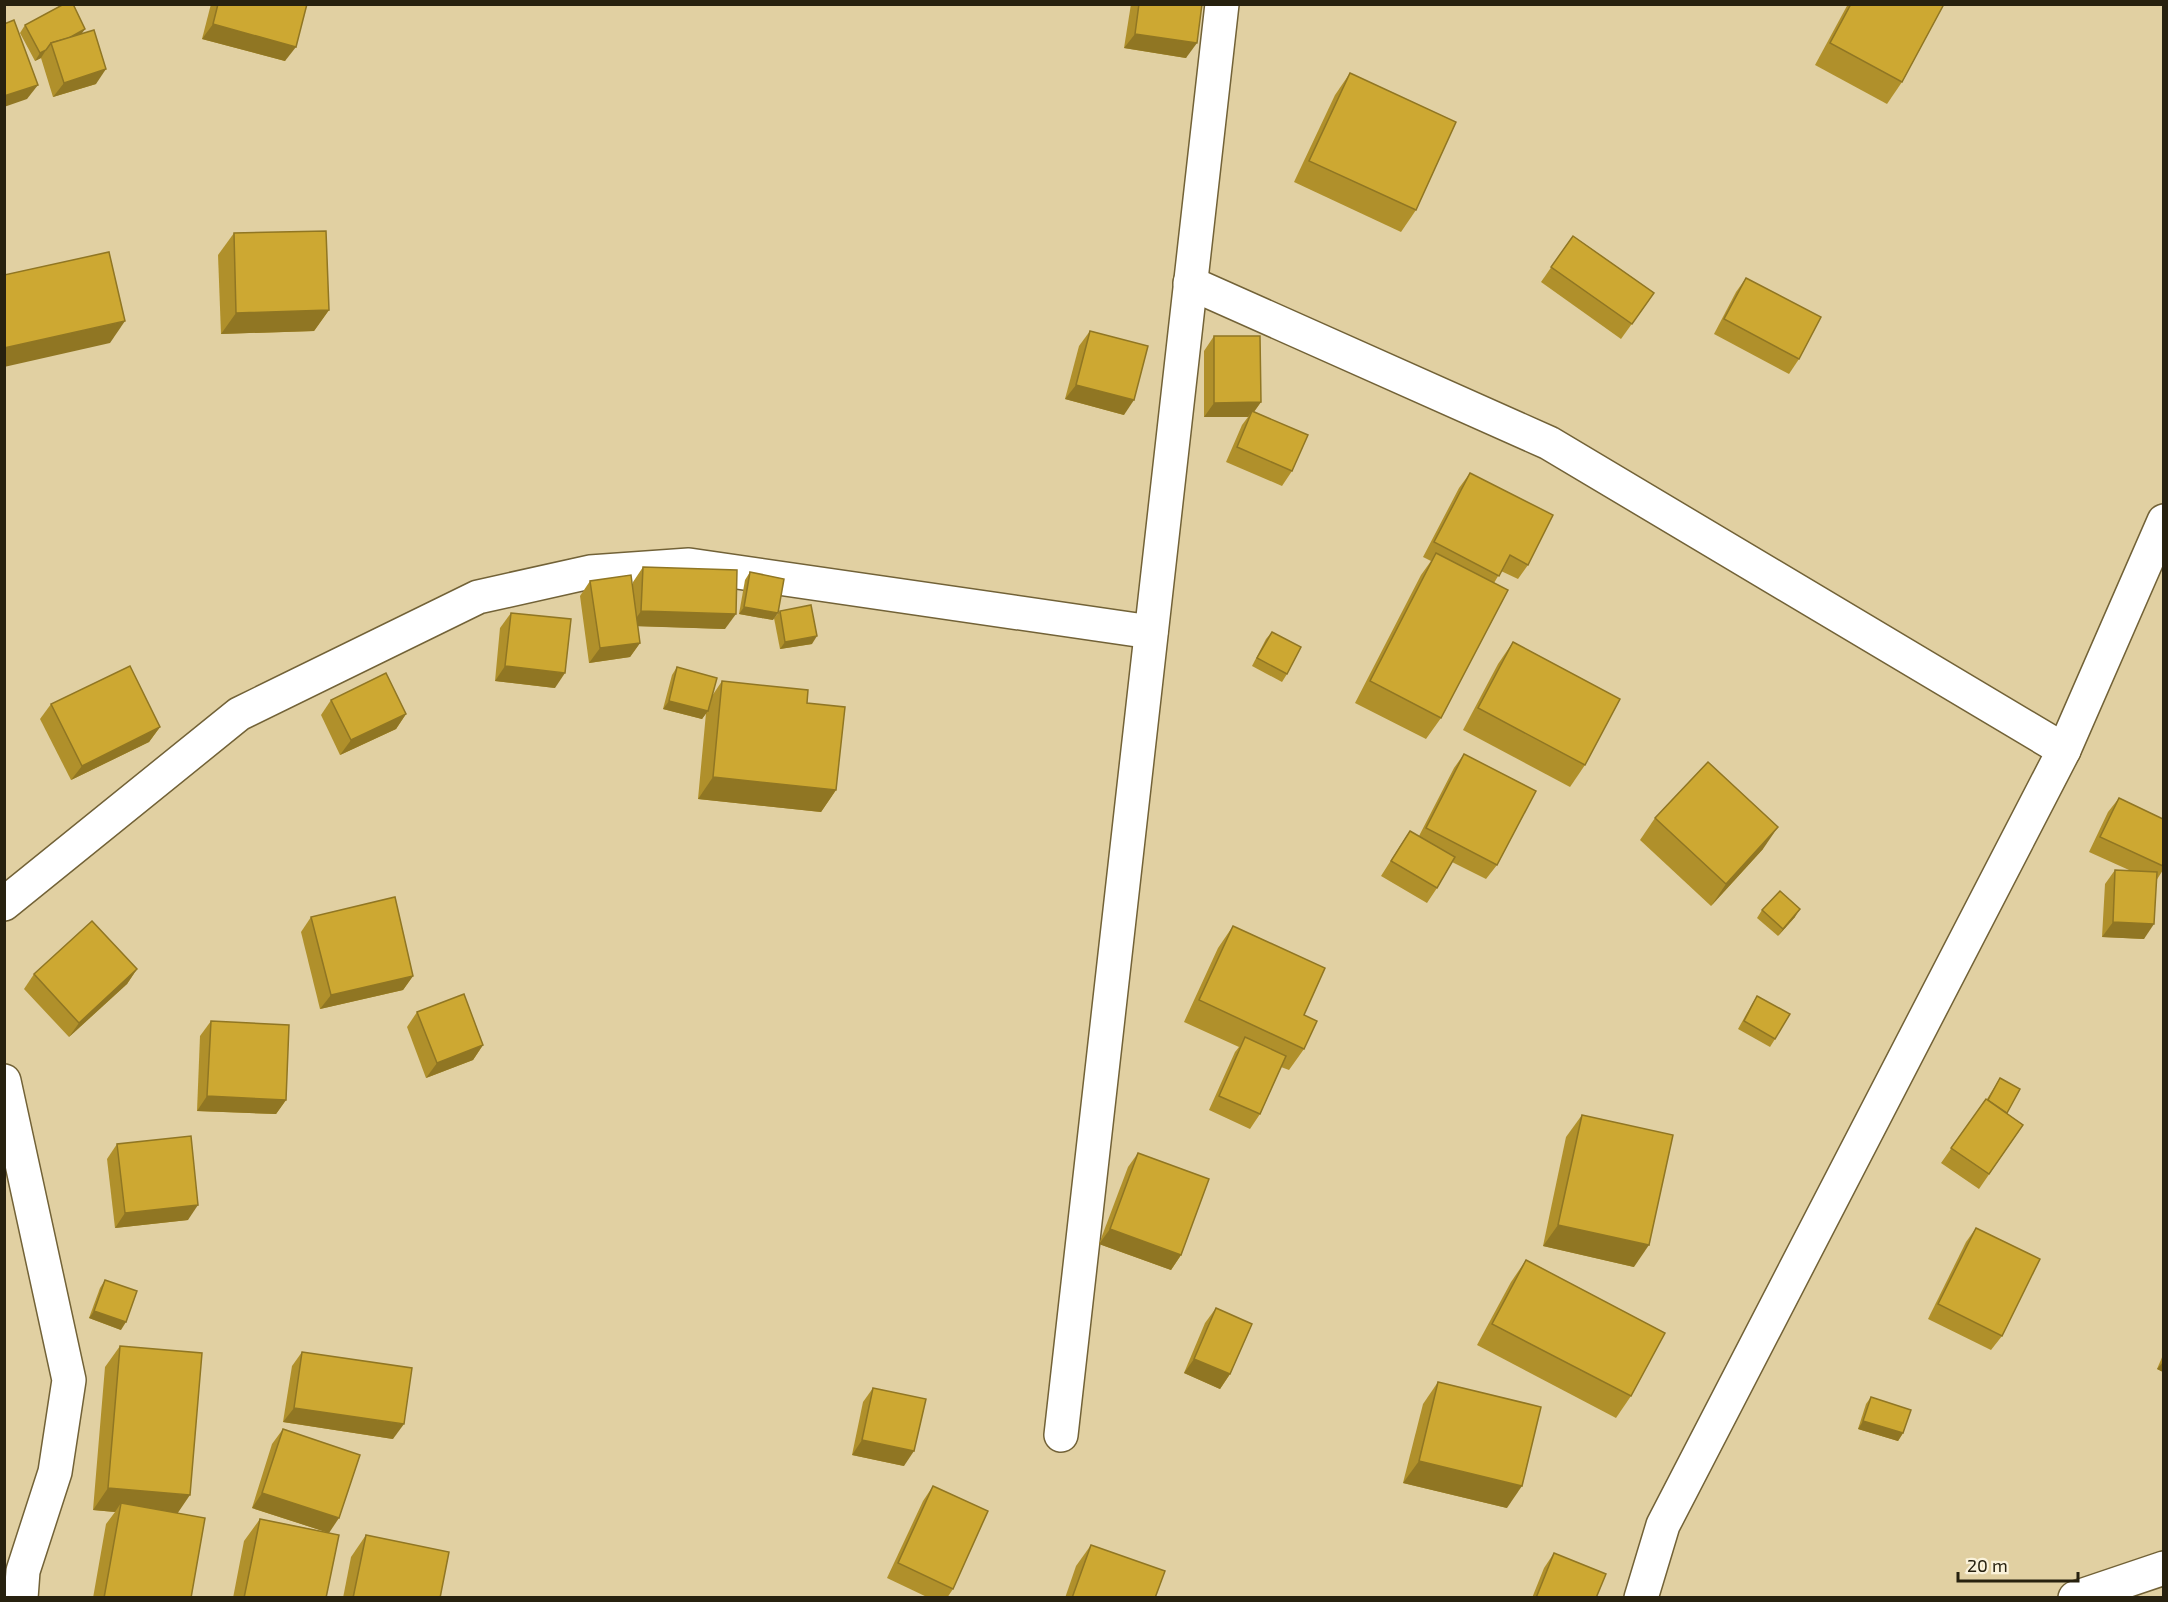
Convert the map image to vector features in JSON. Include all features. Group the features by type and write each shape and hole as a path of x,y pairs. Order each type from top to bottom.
{"street":[{"path":"1061,1435 1222,4"},
{"path":"1190,283 1549,443 2064,750"},
{"path":"1641,1598 1663,1525 2064,750 2163,521"},
{"path":"4,904 239,714 478,597 590,572 689,565 1151,632"},
{"path":"4,1081 69,1380 55,1472 23,1571 21,1598"},
{"path":"2075,1598 2163,1568"}],"building":[{"path":"64,4 73,4 85,29 69,38 51,43 46,50 40,53 25,25"},
{"path":"218,4 307,4 296,47 213,24"},
{"path":"1139,4 1202,4 1197,43 1135,34"},
{"path":"1851,4 1944,4 1902,82 1830,43"},
{"path":"14,20 38,85 4,96 4,24"},
{"path":"94,30 106,69 64,83 51,43"},
{"path":"1350,73 1456,122 1416,210 1309,161"},
{"path":"326,231 329,310 236,313 234,233"},
{"path":"1573,236 1654,293 1632,324 1551,267"},
{"path":"109,252 125,321 4,348 4,275"},
{"path":"1746,278 1821,317 1799,359 1724,319"},
{"path":"1090,331 1148,346 1134,400 1076,385"},
{"path":"1214,336 1260,336 1261,402 1214,403"},
{"path":"1252,411 1308,435 1292,471 1237,447"},
{"path":"1470,473 1553,515 1528,565 1510,555 1499,576 1434,542"},
{"path":"1436,553 1508,590 1441,718 1370,681"},
{"path":"643,567 737,570 736,614 641,611"},
{"path":"750,572 784,579 778,613 744,607"},
{"path":"631,575 640,643 600,648 590,581"},
{"path":"811,605 817,636 785,642 780,611"},
{"path":"511,613 571,619 565,673 505,666"},
{"path":"1272,632 1301,647 1287,674 1257,658"},
{"path":"1513,642 1620,699 1585,765 1478,708"},
{"path":"130,666 160,727 82,766 51,704"},
{"path":"677,667 717,678 708,711 669,701"},
{"path":"386,673 406,714 351,740 331,700"},
{"path":"722,681 808,690 807,703 845,707 836,790 713,777"},
{"path":"1464,754 1536,791 1497,865 1426,828"},
{"path":"1708,762 1778,827 1726,884 1655,818"},
{"path":"2119,798 2163,819 2163,866 2100,837"},
{"path":"1410,831 1455,857 1437,888 1391,861"},
{"path":"2115,870 2157,872 2154,924 2113,922"},
{"path":"1780,891 1800,909 1783,929 1762,910"},
{"path":"395,897 413,976 331,995 311,917"},
{"path":"92,921 137,969 79,1023 34,974"},
{"path":"1233,926 1325,968 1304,1015 1317,1021 1304,1049 1199,1000"},
{"path":"464,994 483,1045 437,1063 417,1012"},
{"path":"1757,996 1790,1014 1775,1039 1744,1021"},
{"path":"211,1021 289,1025 286,1100 207,1096"},
{"path":"1245,1037 1286,1056 1260,1114 1219,1096"},
{"path":"2000,1078 2020,1089 2007,1113 1988,1100"},
{"path":"1986,1099 2023,1125 1989,1174 1951,1148"},
{"path":"1582,1115 1673,1135 1649,1245 1558,1225"},
{"path":"191,1136 198,1205 125,1213 117,1144"},
{"path":"1138,1153 1209,1179 1181,1255 1110,1229"},
{"path":"1976,1228 2040,1259 2002,1336 1938,1304"},
{"path":"1526,1260 1665,1333 1631,1396 1492,1324"},
{"path":"105,1280 137,1291 126,1322 94,1311"},
{"path":"1216,1308 1252,1324 1230,1374 1194,1359"},
{"path":"120,1346 202,1353 190,1495 108,1488"},
{"path":"302,1352 412,1368 404,1424 294,1408"},
{"path":"1438,1382 1541,1407 1522,1486 1419,1461"},
{"path":"873,1388 926,1399 914,1451 862,1440"},
{"path":"1871,1397 1911,1410 1903,1433 1863,1421"},
{"path":"283,1429 360,1455 339,1518 262,1493"},
{"path":"933,1486 988,1511 953,1589 898,1563"},
{"path":"121,1503 205,1518 191,1598 104,1598"},
{"path":"260,1519 339,1535 326,1598 244,1598"},
{"path":"366,1535 449,1552 440,1598 353,1598"},
{"path":"1091,1545 1165,1571 1155,1598 1072,1598"},
{"path":"1554,1553 1606,1574 1596,1598 1536,1598"}]}
